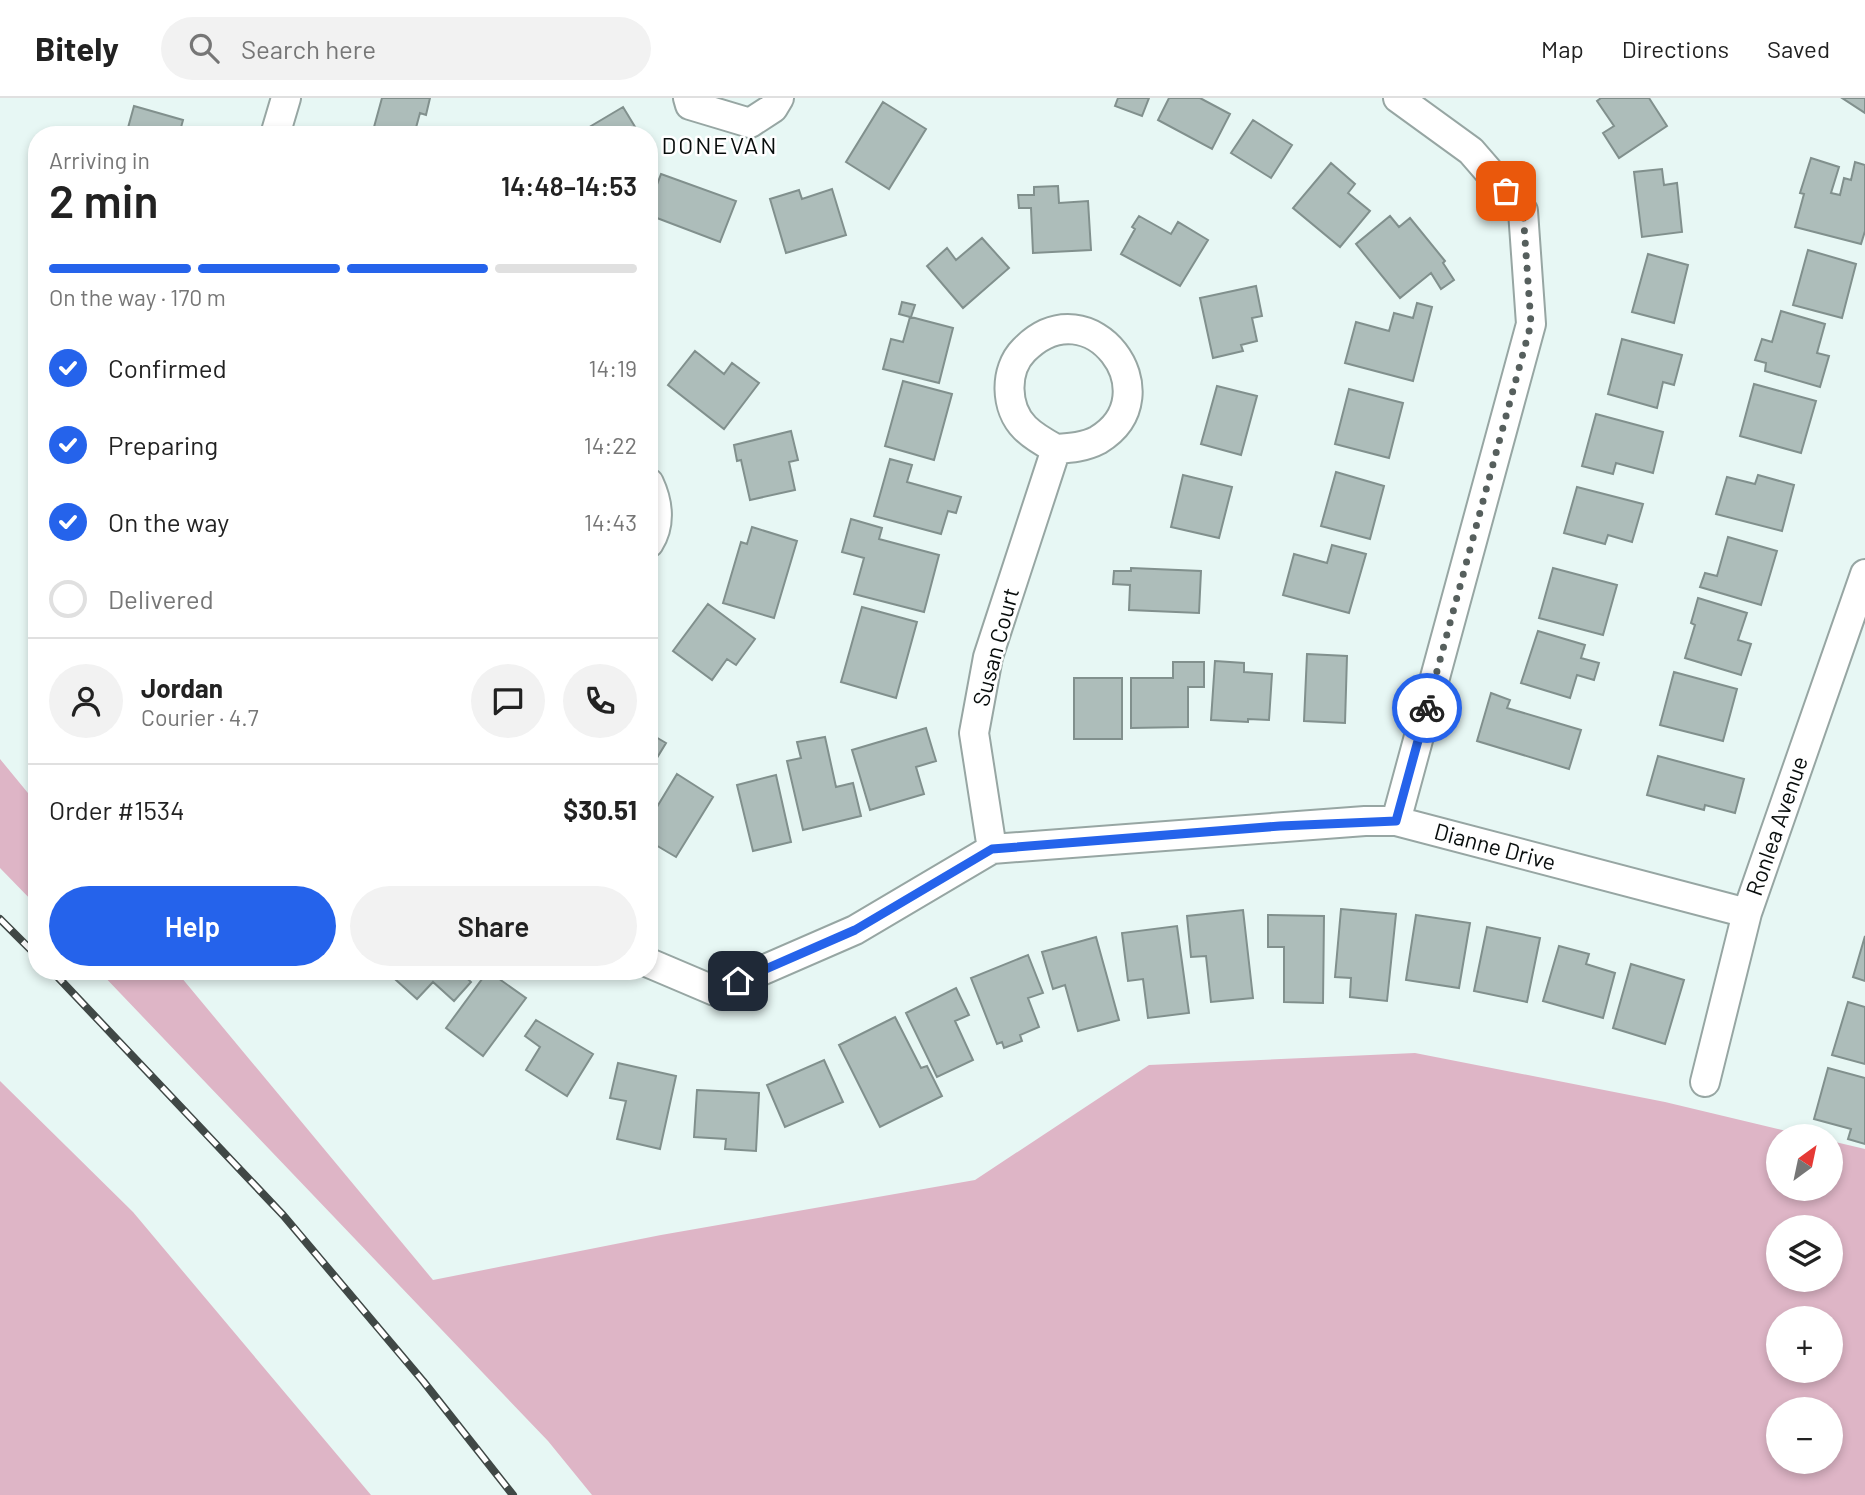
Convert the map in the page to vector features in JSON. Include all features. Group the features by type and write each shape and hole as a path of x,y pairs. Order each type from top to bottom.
{"street":[{"path":"278,126 286,98"},
{"path":"688,98 690,105 750,123 773,108 779,98"},
{"path":"1396,821 1531,324 1523,211 1471,151 1398,98"},
{"path":"1073,329 1091,333 1107,344 1119,358 1126,376 1127,395 1122,414 1111,429 1096,440 1078,447 1056,449 1023,427 1013,410 1009,390 1012,370 1021,352 1036,339 1053,331 1073,329"},
{"name":"Susan Court","path":"992,849 974,733 988,657 1056,449"},
{"name":"Ronlea Avenue","path":"1705,1082 1747,913 1865,575"},
{"name":"Dianne Drive","path":"658,967 715,991 855,930 992,849 1280,826 1396,821 1747,913"}],"shaded area":[{"path":"0,759 28,793 28,897 0,868"},
{"path":"108,980 183,980 433,1280 661,1235 975,1180 1149,1065 1415,1053 1665,1102 1766,1126 1766,1201 1843,1201 1843,1144 1865,1149 1865,1495 592,1495 548,1441"},
{"path":"0,1081 133,1212 371,1495 0,1495"}],"building":[{"path":"382,98 430,98 426,115 420,113 416,126 374,126"},
{"path":"1118,98 1149,98 1142,116 1115,106"},
{"path":"1169,98 1200,98 1230,114 1212,149 1158,120"},
{"path":"1601,98 1649,98 1667,126 1619,158 1603,133 1614,126 1597,101"},
{"path":"1842,98 1865,98 1865,113"},
{"path":"883,102 926,129 889,189 846,162"},
{"path":"134,106 183,120 181,126 128,126"},
{"path":"623,107 635,126 591,126"},
{"path":"1253,120 1292,145 1271,178 1231,153"},
{"path":"1811,158 1839,167 1831,193 1840,195 1844,178 1851,180 1855,162 1865,165 1865,231 1861,244 1795,227 1804,194 1800,193"},
{"path":"1331,163 1355,184 1348,193 1370,211 1340,247 1293,208"},
{"path":"1662,169 1664,185 1677,183 1682,232 1642,237 1634,172"},
{"path":"661,174 736,201 720,242 658,218 658,182"},
{"path":"1058,186 1059,203 1088,201 1091,250 1033,253 1031,208 1019,208 1018,195 1034,195 1034,187"},
{"path":"832,189 846,235 786,253 770,199 799,190 802,199"},
{"path":"1139,216 1171,234 1178,222 1208,240 1180,286 1121,254"},
{"path":"1390,216 1399,227 1410,218 1445,261 1443,263 1454,280 1441,289 1431,273 1400,298 1356,244"},
{"path":"982,238 1009,268 963,308 927,266 947,248 956,260"},
{"path":"1808,250 1856,264 1842,318 1793,305"},
{"path":"1648,254 1688,265 1674,323 1632,312"},
{"path":"1256,286 1262,316 1252,318 1257,341 1241,345 1243,351 1213,358 1200,298"},
{"path":"902,302 915,305 911,317 953,328 939,383 883,369 891,339 903,342 910,317 899,314"},
{"path":"1417,303 1432,307 1413,381 1345,363 1356,322 1389,331 1394,313 1413,318"},
{"path":"1781,311 1825,324 1817,353 1829,356 1820,387 1765,371 1766,363 1755,360 1762,339 1772,342"},
{"path":"1622,339 1682,355 1674,385 1663,382 1657,408 1608,394"},
{"path":"695,351 724,374 732,363 759,383 724,429 668,385"},
{"path":"903,381 952,394 934,460 885,446"},
{"path":"1754,384 1816,401 1801,453 1740,436"},
{"path":"1217,386 1257,396 1241,455 1201,444"},
{"path":"1349,389 1403,403 1389,458 1335,444"},
{"path":"1596,414 1663,432 1653,473 1616,463 1613,474 1582,466"},
{"path":"791,431 798,460 789,462 795,490 750,500 741,460 737,461 734,445"},
{"path":"890,459 912,465 907,482 961,497 956,513 948,511 941,534 874,516"},
{"path":"1336,472 1384,486 1370,539 1321,526"},
{"path":"1183,475 1232,487 1219,538 1171,527"},
{"path":"1758,475 1794,485 1782,531 1716,514 1727,477 1755,484"},
{"path":"1577,487 1643,504 1632,542 1608,535 1605,544 1564,533"},
{"path":"851,519 882,528 879,539 939,555 924,612 854,594 864,558 842,552"},
{"path":"752,527 797,541 774,618 723,603 741,542 747,544"},
{"path":"1728,537 1777,551 1761,605 1700,587 1705,573 1717,576"},
{"path":"1332,545 1366,554 1349,613 1283,595 1294,554 1327,563"},
{"path":"1131,568 1201,571 1199,613 1129,610 1130,585 1113,584 1114,571 1131,571"},
{"path":"1553,568 1617,585 1603,635 1539,618"},
{"path":"1698,598 1747,613 1738,640 1751,644 1741,675 1685,658 1695,625 1691,623"},
{"path":"708,604 755,639 736,665 727,659 712,680 673,651"},
{"path":"862,607 917,622 896,698 841,682"},
{"path":"1538,631 1585,645 1581,658 1599,663 1594,680 1577,675 1570,698 1521,683"},
{"path":"1307,654 1347,656 1345,723 1304,721"},
{"path":"1215,661 1244,663 1244,672 1272,674 1269,720 1211,720"},
{"path":"1173,662 1204,662 1204,687 1188,687 1188,727 1131,728 1131,678 1173,678"},
{"path":"1674,672 1737,689 1723,741 1660,725"},
{"path":"1074,678 1122,678 1122,739 1074,739"},
{"path":"1491,693 1510,700 1507,708 1581,730 1569,769 1477,741"},
{"path":"926,728 936,761 916,767 924,794 870,810 852,750"},
{"path":"825,737 836,787 853,783 861,816 803,830 787,761 801,758 797,742"},
{"path":"658,738 666,743 658,756"},
{"path":"1658,756 1744,779 1735,813 1705,805 1704,810 1647,795"},
{"path":"677,774 713,797 676,857 658,846 658,805"},
{"path":"776,775 791,842 753,851 737,785"},
{"path":"1341,909 1396,914 1387,1001 1350,997 1351,978 1335,977"},
{"path":"1243,910 1253,998 1211,1002 1206,956 1191,957 1187,916"},
{"path":"1268,915 1324,916 1323,1003 1284,1002 1284,947 1268,947"},
{"path":"1416,915 1470,923 1459,988 1406,980"},
{"path":"1177,926 1189,1013 1148,1018 1143,979 1128,981 1122,933"},
{"path":"1487,927 1540,938 1527,1002 1474,991"},
{"path":"1865,936 1865,981 1853,977"},
{"path":"1096,937 1119,1020 1078,1031 1065,985 1053,989 1042,952"},
{"path":"1559,946 1589,954 1586,964 1615,973 1603,1018 1543,1001"},
{"path":"1028,955 1043,993 1028,998 1039,1027 1020,1035 1022,1041 1004,1048 1002,1042 997,1044 971,978"},
{"path":"1631,964 1684,980 1665,1044 1613,1028"},
{"path":"396,980 471,982 454,1001 433,982 417,999"},
{"path":"481,980 501,980 526,998 483,1056 446,1028"},
{"path":"956,988 969,1015 955,1021 973,1060 937,1077 906,1013"},
{"path":"1848,1002 1865,1007 1865,1064 1832,1055"},
{"path":"895,1017 921,1068 927,1066 942,1096 880,1127 839,1045"},
{"path":"536,1020 593,1054 567,1096 526,1070 540,1047 525,1036"},
{"path":"824,1060 843,1102 785,1127 767,1085"},
{"path":"618,1063 676,1076 660,1149 617,1139 626,1101 610,1098"},
{"path":"1828,1068 1865,1078 1865,1144 1848,1139 1851,1129 1843,1127 1843,1124 1814,1119"},
{"path":"697,1090 759,1093 756,1151 725,1149 726,1139 694,1137"}],"railway":[{"path":"0,919 28,947"},
{"path":"61,980 283,1215 423,1381 513,1495"}],"way so far":[{"path":"1427,708 1531,324 1523,211 1506,191"}],"district":[{"name":"DONEVAN","path":"720,146"}],"route":[{"path":"738,981 855,930 992,849 1280,826 1396,821 1427,708"}]}
